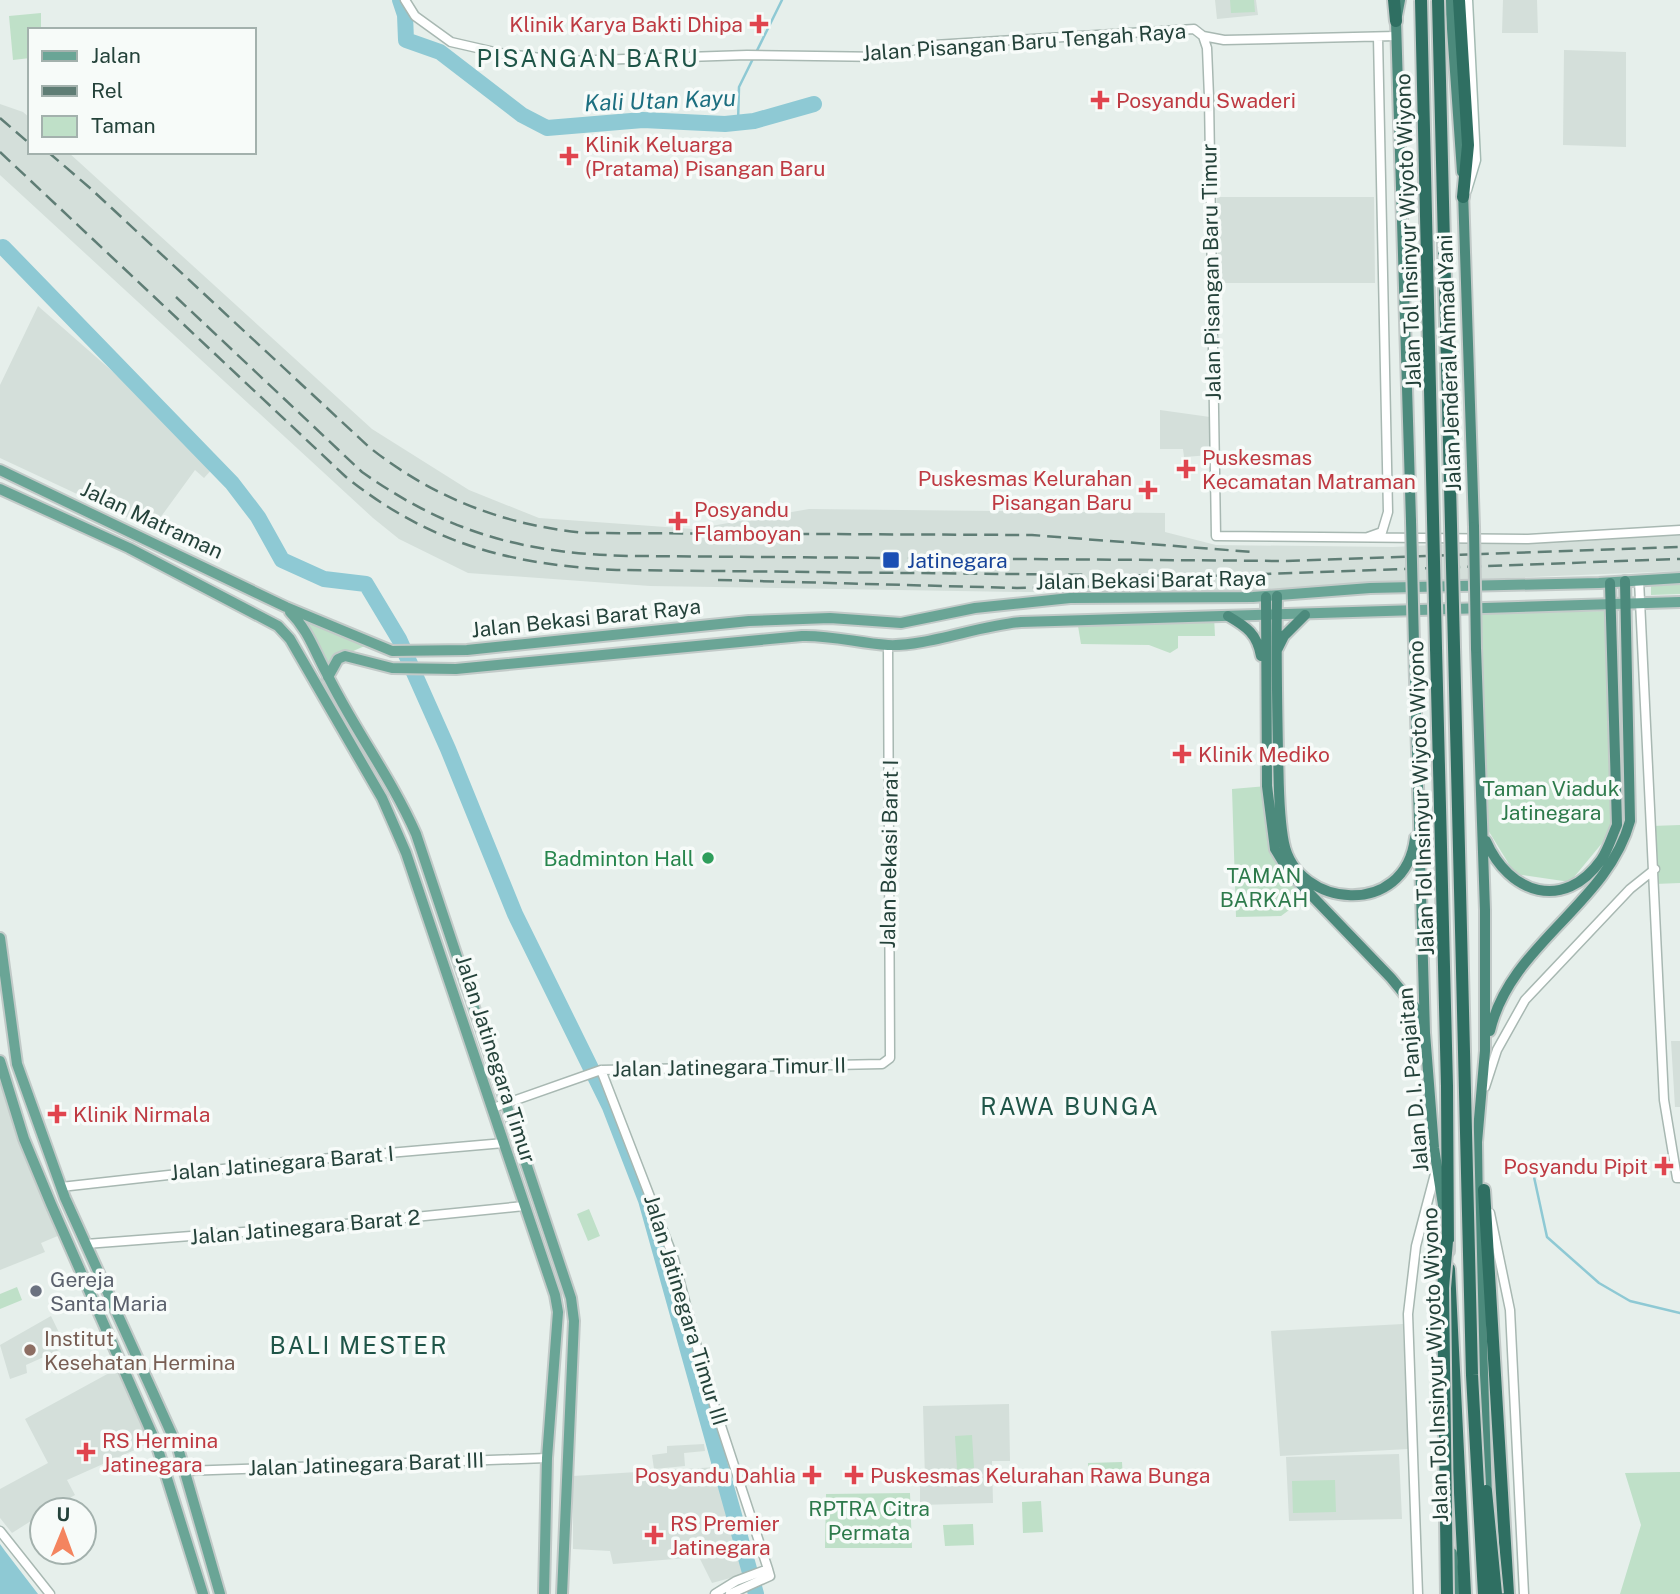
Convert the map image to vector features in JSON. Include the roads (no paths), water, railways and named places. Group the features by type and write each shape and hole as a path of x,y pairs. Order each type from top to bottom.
{"highway":[{"path":"1394,0 1396,21"},
{"name":"Jalan Jenderal Ahmad Yani","path":"1400,0 1396,36 1411,521"},
{"name":"Jalan Tol Insinyur Wiyoto Wiyono","path":"1421,0 1448,1100 1447,1241 1465,1594"},
{"name":"Jalan Tol Insinyur Wiyoto Wiyono","path":"1438,0 1469,1267 1484,1594"},
{"name":"Jalan Jenderal Ahmad Yani","path":"1450,0 1463,197 1483,832"},
{"path":"1459,0 1468,145 1463,197"},
{"name":"Jalan D. I. Panjaitan","path":"1411,521 1425,1033 1437,1165 1443,1200 1446,1418 1455,1594"},
{"path":"1485,1051 1496,1008 1523,962 1617,858 1630,821 1625,582"},
{"path":"1483,832 1492,855 1509,875 1523,886 1539,890 1557,891 1580,882 1603,858 1617,825 1610,583"},
{"path":"1271,596 1265,687 1267,786 1275,849 1289,872 1391,978 1414,1006 1425,1033"},
{"path":"1271,615 1284,845 1296,866 1310,880 1341,895 1380,891 1403,873 1410,858 1419,804"},
{"path":"1275,653 1284,636 1306,615"},
{"path":"1228,616 1255,636 1265,687"},
{"path":"1483,832 1485,1051 1477,1142 1494,1594"},
{"path":"1484,1190 1508,1594"},
{"path":"1447,1241 1443,1288 1447,1594"},
{"path":"1469,1267 1494,1594"}],"main road":[{"name":"Jalan Jenderal Ahmad Yani","path":"1387,0 1396,21"},
{"name":"Jalan Jenderal Ahmad Yani","path":"1463,197 1475,160 1467,0"},
{"name":"Jalan Matraman","path":"0,470 286,607"},
{"name":"Jalan Matraman","path":"0,489 106,537 227,599"},
{"name":"Jalan Bekasi Barat Raya","path":"286,607 392,651 414,652 556,642 749,621 830,618 901,623 975,608 1070,598 1271,596 1398,587 1610,583 1680,578"},
{"name":"Jalan Jatinegara Timur","path":"227,599 278,626 290,639 382,798 406,853 493,1108 558,1312 547,1458 544,1594"},
{"name":"Jalan Bekasi Barat Raya","path":"328,677 338,659 345,656 399,669 509,666 802,636 827,635 888,645 1000,624 1625,606 1680,602"},
{"name":"Jalan Jatinegara Timur","path":"286,607 313,642 328,677 390,780 416,835 574,1310 562,1594"},
{"path":"0,938 17,1064 61,1187 171,1431 220,1594"},
{"path":"0,1061 24,1139 156,1443 203,1594"}],"street":[{"name":"Jalan Pisangan Baru Tengah Raya","path":"405,0 410,10 430,29 451,42 499,53 565,61 747,55 887,57 934,45 1108,32 1194,29 1203,36 1224,40 1396,36"},
{"name":"Jalan Pisangan Baru Timur","path":"1203,36 1207,48 1209,95 1214,531 1222,538 1396,540 1547,538 1680,530"},
{"path":"1362,539 1381,532 1388,512 1378,37"},
{"path":"1639,580 1664,1100 1677,1178 1680,1178"},
{"name":"Jalan Bekasi Barat I","path":"887,1062 891,1053 888,1009 888,645"},
{"path":"1479,1104 1497,1050 1525,1000 1630,889 1654,869"},
{"name":"Jalan Jatinegara Timur II","path":"493,1108 600,1070 887,1062"},
{"name":"Jalan Jatinegara Timur III","path":"600,1070 674,1259 704,1374 769,1572 737,1585"},
{"path":"1477,1142 1484,1190 1510,1310 1524,1594"},
{"name":"Jalan Jatinegara Barat I","path":"61,1187 285,1162 504,1143"},
{"path":"1418,1594 1408,1314 1416,1246 1437,1165"},
{"name":"Jalan Jatinegara Barat 2","path":"86,1244 335,1225 524,1206"},
{"name":"Jalan Jatinegara Barat III","path":"184,1471 547,1458"},
{"path":"0,1531 50,1594"},
{"path":"715,1594 737,1585"},
{"path":"730,1594 737,1585"}],"water":[{"path":"0,1544 5,1551 38,1594 0,1594"}],"waterway":[{"name":"Kali Utan Kayu","path":"400,0 405,15 406,40 440,52 522,115 547,128 643,120 725,124 754,121 814,104"},
{"path":"738,123 739,87 782,0"},
{"path":"0,244 3,247"},
{"path":"3,247 232,483 258,517 282,560 324,579 366,584 399,639 448,749 515,914 610,1107 646,1200 756,1594"},
{"path":"1534,1177 1547,1237 1599,1283 1630,1301 1680,1313"}],"railway":[{"path":"0,118 28,142"},
{"path":"0,152 346,477 377,500 441,535 507,556 542,563 617,570 1207,576 1680,559"},
{"path":"50,154 369,447 393,465 445,495 499,516 528,524 587,533 1032,535 1253,552"},
{"path":"176,297 362,472 426,511 458,525 490,537 558,551 633,556 1286,561 1680,547"},
{"path":"718,580 1017,588 1106,586"}],"place":[{"name":"Klinik Karya Bakti Dhipa","path":"759,24"},
{"name":"Posyandu Swaderi","path":"1100,100"},
{"name":"Klinik Keluarga (Pratama) Pisangan Baru","path":"569,156"},
{"name":"Puskesmas Kecamatan Matraman","path":"1186,469"},
{"name":"Puskesmas Kelurahan Pisangan Baru","path":"1148,490"},
{"name":"Posyandu Flamboyan","path":"678,521"},
{"name":"Jatinegara","path":"891,560"},
{"name":"Klinik Mediko","path":"1182,754"},
{"name":"Badminton Hall","path":"708,858"},
{"name":"Klinik Nirmala","path":"57,1114"},
{"name":"Posyandu Pipit","path":"1664,1166"},
{"name":"Gereja Santa Maria","path":"36,1291"},
{"name":"Institut Kesehatan Hermina","path":"30,1350"},
{"name":"RS Hermina Jatinegara","path":"86,1452"},
{"name":"Posyandu Dahlia","path":"812,1475"},
{"name":"Puskesmas Kelurahan Rawa Bunga","path":"854,1475"},
{"name":"RS Premier Jatinegara","path":"654,1535"}],"district":[{"name":"PISANGAN BARU","path":"588,58"},
{"name":"RAWA BUNGA","path":"1070,1106"},
{"name":"BALI MESTER","path":"359,1345"}],"park label":[{"name":"Taman Viaduk Jatinegara","path":"1551,800"},
{"name":"TAMAN BARKAH","path":"1264,887"},
{"name":"RPTRA Citra Permata","path":"869,1520"}]}
